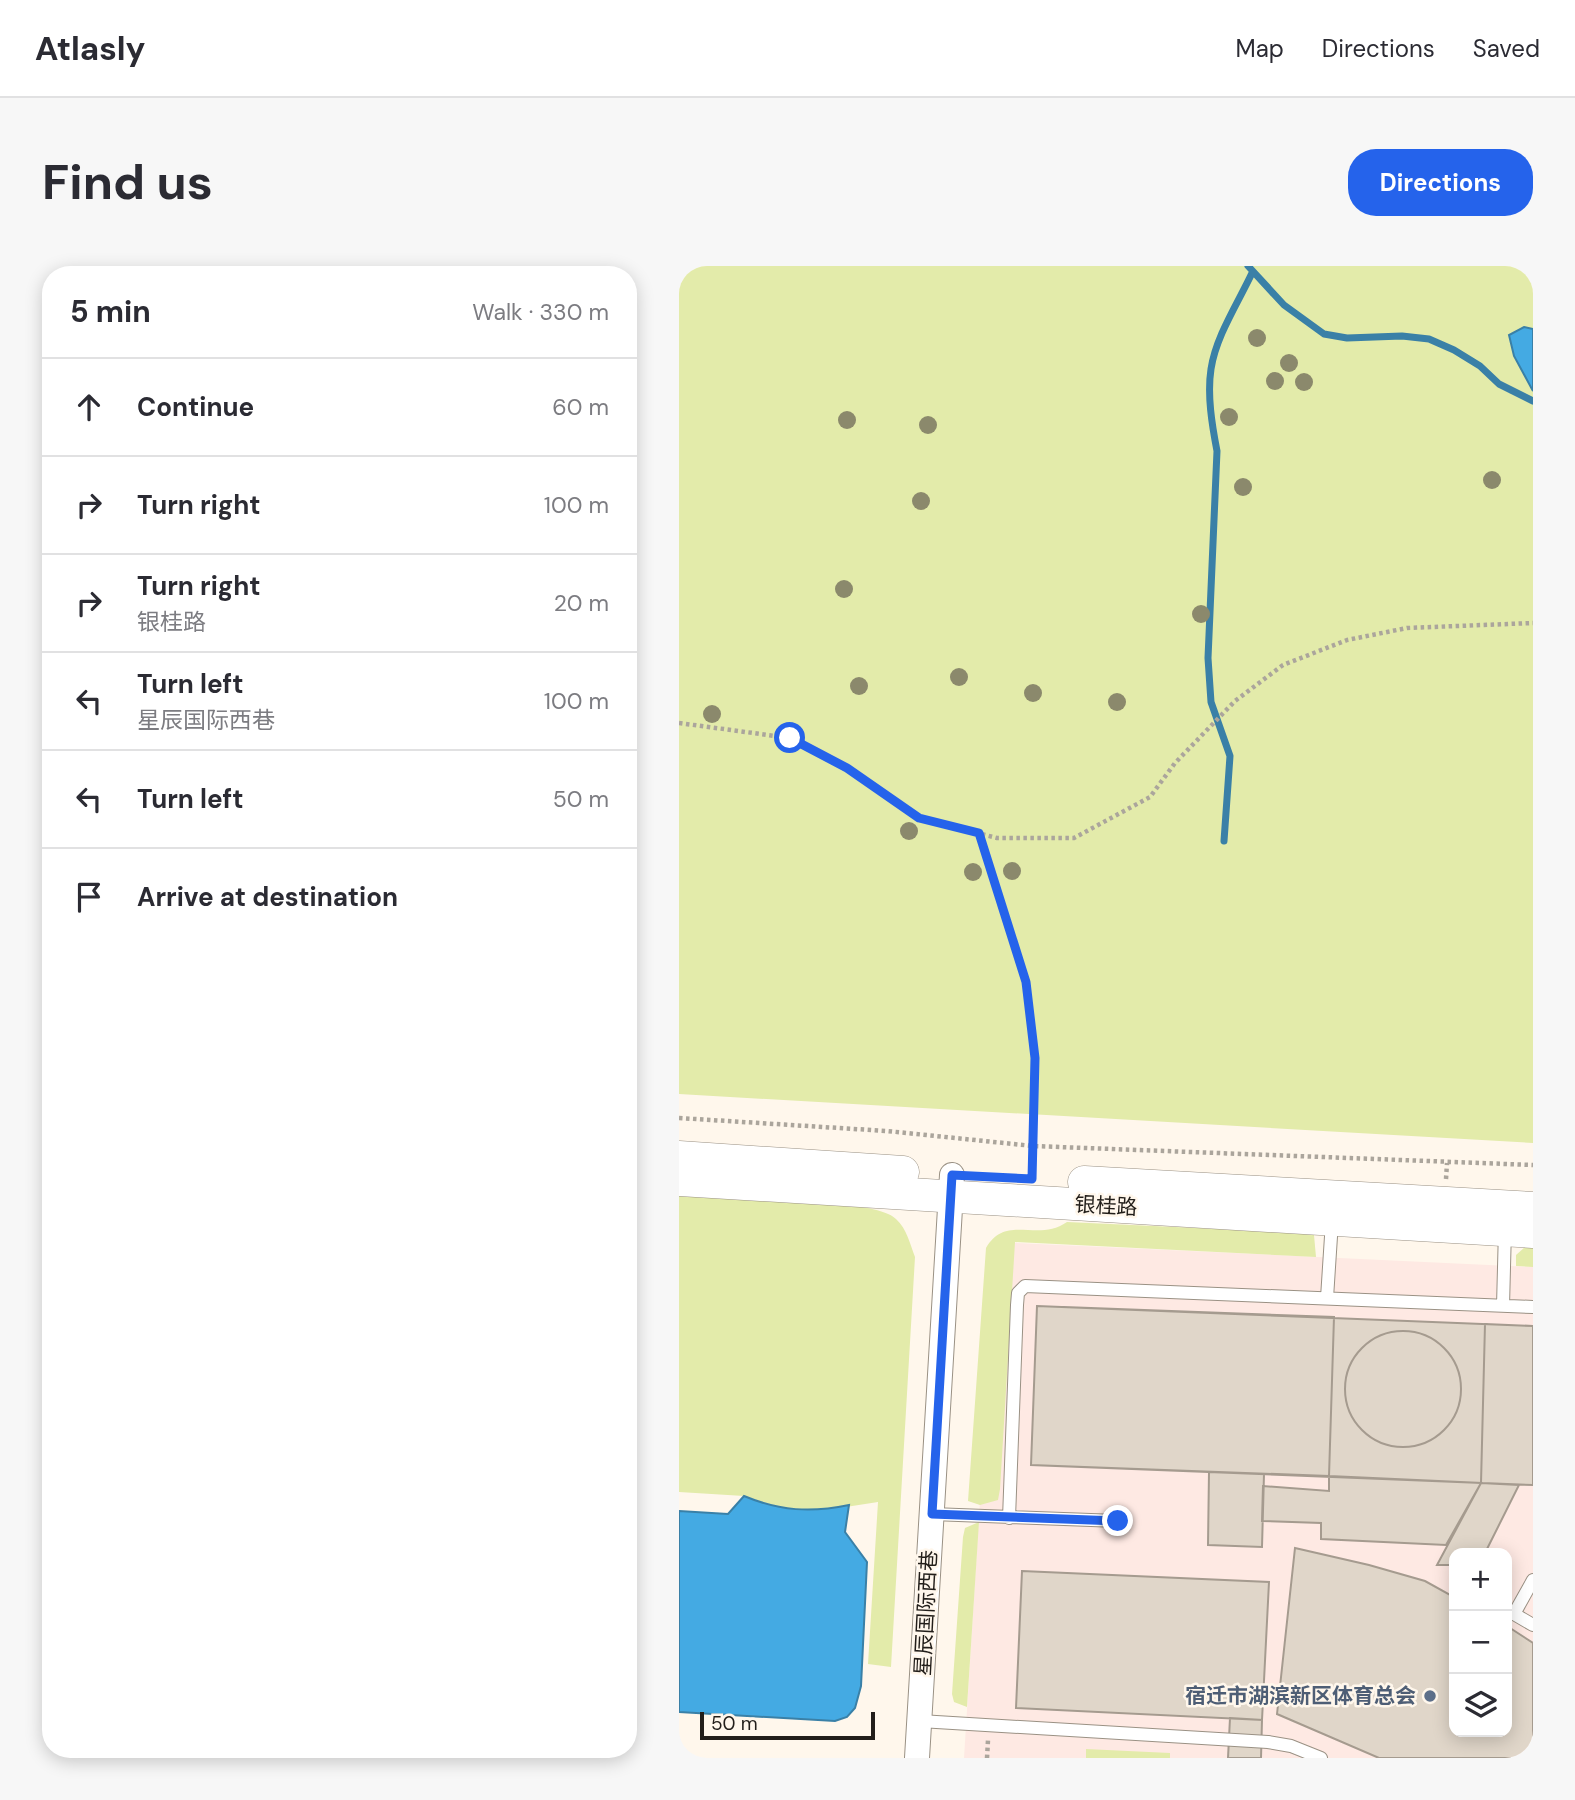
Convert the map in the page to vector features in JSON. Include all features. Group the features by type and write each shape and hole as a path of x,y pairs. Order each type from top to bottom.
{"street":[{"name":"银桂路","path":"679,1157 952,1186 1032,1179 1334,1208"},
{"name":"银桂路","path":"679,1180 952,1186 1519,1219"},
{"name":"星辰国际西巷","path":"917,1758 952,1186"}],"lane":[{"path":"1327,1298 1334,1208"},
{"path":"1503,1306 1519,1219"},
{"path":"1009,1518 1017,1305 1018,1293 1025,1286 1533,1307"},
{"path":"932,1514 1118,1521"},
{"path":"1533,1580 1514,1614 1533,1625"},
{"path":"920,1721 1268,1742 1291,1746 1321,1758"}],"path":[{"path":"679,723 790,738 847,768 919,818 997,838 1074,838 1150,797 1175,763 1235,701 1283,665 1347,639 1407,628 1533,623"},
{"path":"979,833 1026,982 1035,1058 1032,1179"},
{"path":"679,1118 887,1131 1033,1146 1533,1165"}],"shaded area":[{"path":"996,1242 1533,1267 1533,1758 964,1758"}],"green space":[{"path":"679,266 1533,266 1533,1143 679,1094"},
{"path":"679,1195 828,1202 859,1206 896,1219 908,1237 915,1257 891,1667 868,1664 878,1502 820,1511 787,1510 744,1496 679,1492"},
{"path":"1067,1222 1307,1233 1314,1235 1316,1257 1015,1242 1000,1489 998,1500 980,1505 968,1501 986,1248 1003,1232 1045,1230"},
{"path":"1525,1247 1533,1247 1533,1267 1516,1266 1516,1255"},
{"path":"979,1522 967,1707 954,1702 952,1694 963,1537 965,1528"},
{"path":"1086,1749 1170,1753 1170,1758 1086,1758"}],"water":[{"path":"1524,327 1533,329 1533,391 1514,356 1509,335"},
{"path":"744,1496 783,1508 822,1509 849,1505 845,1532 867,1562 861,1686 855,1708 847,1717 835,1721 679,1712 679,1511 728,1514"}],"building":[{"path":"1037,1306 1533,1326 1533,1485 1031,1465"},
{"path":"1037,1306 1334,1317 1329,1476 1031,1465"},
{"path":"1485,1324 1533,1326 1533,1485 1481,1483"},
{"path":"1403,1331 1425,1336 1444,1348 1456,1367 1461,1389 1456,1411 1444,1430 1425,1442 1403,1447 1381,1442 1362,1430 1350,1411 1345,1389 1350,1367 1362,1348 1381,1336"},
{"path":"1209,1472 1264,1474 1262,1547 1208,1545"},
{"path":"1329,1476 1481,1483 1446,1545 1321,1539 1321,1523 1262,1521 1263,1486 1329,1491"},
{"path":"1481,1483 1519,1485 1488,1548 1449,1548 1449,1565 1437,1565"},
{"path":"1295,1548 1425,1581 1449,1594 1449,1737 1512,1737 1512,1629 1533,1643 1533,1758 1379,1758 1277,1714"},
{"path":"1022,1571 1269,1582 1262,1720 1016,1708"},
{"path":"1230,1718 1262,1720 1261,1758 1228,1758"}],"waterway":[{"path":"1248,266 1284,305 1324,334 1347,338 1402,336 1429,339 1454,350 1480,366 1499,384 1533,401"},
{"path":"1224,841 1230,756 1211,702 1208,658 1217,451 1210,379 1218,344 1252,273"}],"place":[{"name":"宿迁市湖滨新区体育总会","path":"1430,1696"}],"route":[{"path":"790,738 847,768 919,818 979,833 999,889 1026,982 1035,1058 1032,1179 952,1175 932,1514 1118,1521"}]}
